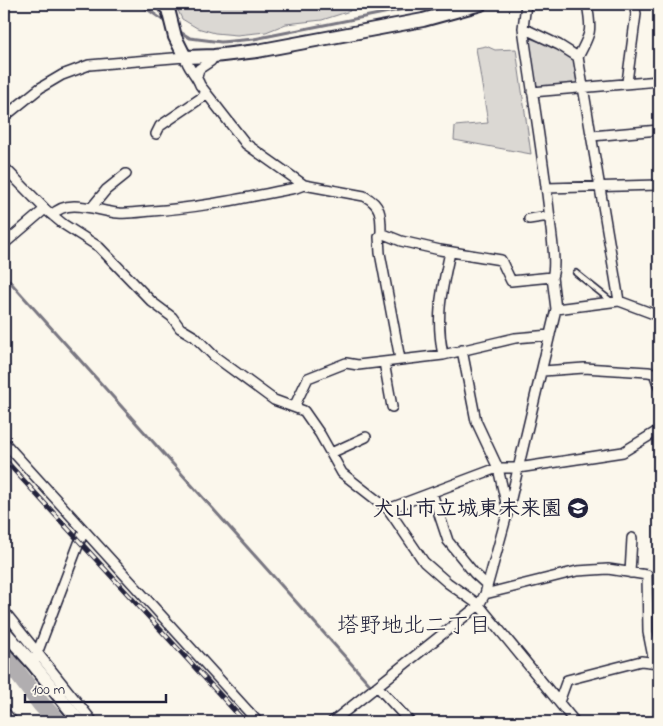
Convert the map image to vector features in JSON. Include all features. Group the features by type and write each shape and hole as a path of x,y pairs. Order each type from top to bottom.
{"main road":[{"path":"165,6 175,37 186,57 257,51 423,20 481,4"},
{"path":"4,631 35,658 80,722"}],"street":[{"path":"332,722 479,605 486,589 509,508 556,310 546,188 523,28 526,4"},
{"path":"587,4 591,26 587,40 578,57 592,136 615,301"},
{"path":"627,82 636,14 634,4"},
{"path":"523,28 559,44 578,57"},
{"path":"197,77 199,69 211,61 214,56"},
{"path":"4,117 40,88 62,75 89,65 186,57 188,66 197,77 200,85 246,144 304,185 364,196 372,200 381,212 380,253 400,359"},
{"path":"532,92 659,80"},
{"path":"156,134 160,126 207,94"},
{"path":"592,136 659,130"},
{"path":"4,167 49,212 99,247 152,302 172,317 180,328 195,337 214,356 274,400 304,411 311,419 342,473 388,509 424,562 448,583 479,605 576,722"},
{"path":"92,207 106,190 126,174"},
{"path":"4,244 49,212 58,209 75,206 92,207 118,213 173,210 304,185"},
{"path":"546,188 659,185"},
{"path":"529,219 549,216"},
{"path":"381,233 450,252 501,260 511,281 552,277"},
{"path":"443,355 438,333 439,305 450,252"},
{"path":"556,310 615,301 659,316"},
{"path":"294,407 308,378 346,363 358,365 443,355 515,338 550,335"},
{"path":"462,350 476,421 498,468 509,508"},
{"path":"384,362 392,407"},
{"path":"543,371 584,368 647,372 654,373 659,387"},
{"path":"388,509 498,468 518,468 623,452 659,430"},
{"path":"331,453 366,437"},
{"path":"4,442 258,722"},
{"path":"432,493 448,541 486,589"},
{"path":"35,658 84,530"},
{"path":"630,573 632,538"},
{"path":"486,589 577,572 608,570 647,575 648,632 656,663 641,661 567,680 559,702"},
{"path":"4,611 35,658 93,722"},
{"path":"377,686 410,722"},
{"path":"4,712 12,722"}],"lane":[{"path":"576,273 615,301"}],"shaded area":[{"path":"175,4 347,4 350,11 322,20 286,24 266,32 237,35 215,33 197,28 182,19"},
{"path":"529,38 556,48 574,60 577,84 535,87"},
{"path":"486,46 495,50 516,49 531,154 454,140 455,126 488,123 476,48"}],"waterway":[{"path":"140,4 167,23"},
{"path":"177,30 190,38 221,42 254,39 429,4"},
{"path":"4,275 373,688"},
{"path":"4,655 41,704 58,722"},
{"path":"381,697 404,722"}],"railway":[{"path":"4,459 245,722"}],"place":[{"name":"犬山市立城東未来園","path":"578,508"}],"district":[{"name":"塔野地北二丁目","path":"414,624"}]}
